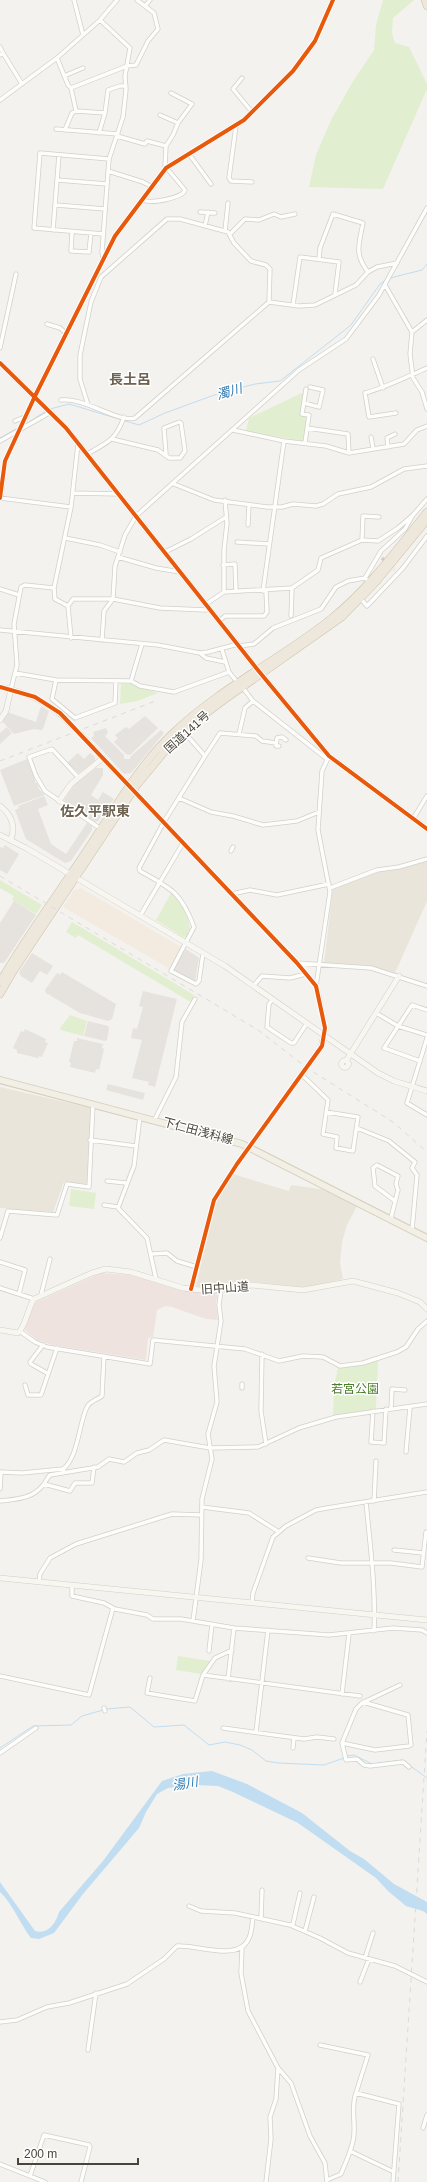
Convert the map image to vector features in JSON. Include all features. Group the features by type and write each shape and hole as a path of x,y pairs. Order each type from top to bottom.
{"highway":[{"path":"425,0 427,6"},
{"name":"国道141号","path":"0,994 101,829 153,765 184,732 241,685 332,618 367,580 408,531 427,512"},
{"name":"国道141号","path":"259,672 324,630 361,599 427,520"},
{"name":"国道141号","path":"0,982 132,789 148,761 172,734 201,709 241,685"}],"main road":[{"name":"下仁田浅科線","path":"0,1080 155,1119 251,1147 391,1218 427,1238"}],"street":[{"path":"74,0 83,35"},
{"path":"0,100 57,58 100,20 117,0"},
{"path":"71,88 127,66 136,65 148,41 158,29 154,13 137,0"},
{"path":"145,6 150,0"},
{"path":"71,507 0,498 2,468 22,428 35,396 67,334 103,258 115,236 166,168 236,126 252,112 304,57 315,41 334,0"},
{"path":"100,20 117,37 130,46 123,117 109,159 103,234 103,258"},
{"path":"0,47 1,54 22,84"},
{"path":"57,58 64,76 71,88 76,111"},
{"path":"64,76 83,68"},
{"path":"242,78 233,89 252,112"},
{"path":"99,133 105,113 108,90 120,86 126,86"},
{"path":"143,200 153,202 185,193 185,190 166,168 166,146 174,135 178,123 192,104 171,93"},
{"path":"65,130 72,113 76,111 105,113"},
{"path":"160,115 178,123"},
{"path":"236,126 229,178 231,181 252,182"},
{"path":"56,129 118,135 145,144 147,141 166,146"},
{"path":"103,234 34,228 40,153 109,159"},
{"path":"189,154 212,184"},
{"path":"53,230 60,155"},
{"path":"108,171 144,182 152,187"},
{"path":"58,180 107,184"},
{"path":"225,231 228,203"},
{"path":"56,205 105,209"},
{"path":"102,640 104,612 113,599 114,572 118,557 126,532 136,516 174,484 299,370 346,339 371,308 427,208"},
{"path":"200,212 215,213"},
{"path":"205,226 208,212"},
{"path":"230,234 245,219 259,220 274,214 281,217 295,214"},
{"path":"319,259 320,248 332,214 363,223 358,253 360,262 368,272"},
{"path":"61,400 74,400 88,405 124,417 135,418 269,302 270,269 266,264 251,261 234,244 230,234 225,231 180,219 167,219 100,277 91,302 80,355 80,379 88,405"},
{"path":"72,232 71,251 89,252 91,233"},
{"path":"293,305 300,257 339,262 335,294"},
{"path":"269,302 293,305 315,305 356,285 368,272 376,267 397,263"},
{"path":"0,348 16,274"},
{"path":"96,275 100,277"},
{"path":"385,285 412,332 410,354 414,382 422,392 427,409"},
{"path":"412,332 427,320"},
{"path":"47,324 60,328 67,334"},
{"path":"373,359 383,388"},
{"path":"0,363 49,410 87,454 328,758"},
{"path":"396,413 369,416 365,393 383,388 427,368"},
{"path":"304,403 319,407 323,390 310,387"},
{"path":"305,443 309,415 302,414 306,389"},
{"path":"0,440 22,428 49,410"},
{"path":"15,421 26,417"},
{"path":"87,454 112,439 124,417"},
{"path":"112,439 133,443 166,454 171,458 180,458 184,454 181,423 179,422 164,428 166,454"},
{"path":"233,430 284,441 326,446 349,453 404,444 417,430 427,426"},
{"path":"307,428 348,434 349,453"},
{"path":"388,447 387,438 395,434"},
{"path":"371,437 373,448"},
{"path":"219,621 225,616 264,616 267,612 265,591 269,544 276,507 284,441"},
{"path":"68,606 55,599 54,588 71,507 78,444"},
{"path":"174,484 209,498 249,505 276,507 293,504 320,505 338,494 371,487 404,469 427,466"},
{"path":"73,493 119,494"},
{"path":"71,638 68,606 73,599 113,599 160,608 206,610 208,606 224,592 265,591 292,588 318,570 321,558 362,540 378,541 384,538 413,515 427,499"},
{"path":"224,592 223,565 226,517 225,500"},
{"path":"248,525 249,505"},
{"path":"0,630 142,644 200,652 222,650 239,645 254,644 273,628 320,609 336,588 348,581 367,580 378,555 408,531 413,515"},
{"path":"362,540 363,516 379,517"},
{"path":"165,552 226,517"},
{"path":"361,599 367,606 398,573 427,536"},
{"path":"65,538 100,545 120,552"},
{"path":"237,542 248,541 269,544"},
{"path":"378,555 382,558"},
{"path":"118,557 156,568 180,572"},
{"path":"223,565 235,564 236,591"},
{"path":"394,570 398,573"},
{"path":"0,720 6,711 17,662 14,632 19,595 24,585 54,588"},
{"path":"291,616 292,588"},
{"path":"0,589 19,595"},
{"path":"131,681 142,644"},
{"path":"222,650 224,662 229,672 241,685 252,701 427,829"},
{"path":"200,652 206,658 224,662"},
{"path":"15,673 56,680 131,681 140,686 174,692 229,672"},
{"path":"56,680 52,699 76,718 115,703 116,681"},
{"path":"0,687 35,697 46,703 69,723 297,963 316,986"},
{"path":"239,734 245,708 252,701"},
{"path":"184,732 205,756"},
{"path":"203,953 199,981 194,985 171,971 194,928 188,913 175,891 139,868 179,798 220,733 256,736 262,741 277,744 277,738 282,737 286,740"},
{"path":"79,778 52,749 29,757 40,785 59,801 101,829"},
{"path":"59,801 66,790 103,758"},
{"path":"191,1289 213,1204 320,1049 324,1036 325,1026 316,986 330,886 319,839 322,771 328,758"},
{"path":"413,819 427,796"},
{"path":"179,798 206,811 233,816 262,825 297,821 319,812"},
{"path":"0,806 11,819 13,833 11,839"},
{"path":"0,835 11,839 203,953 254,985 324,1036 389,1079 427,1091"},
{"path":"140,916 183,843"},
{"path":"231,851 233,847"},
{"path":"232,894 250,890 277,895 330,886 377,870 399,868 427,859"},
{"path":"297,963 371,968 427,986"},
{"path":"254,985 262,976 290,978 306,974"},
{"path":"346,1061 399,976"},
{"path":"155,1119 176,1077 182,1022 195,999"},
{"path":"273,999 269,1004 267,1027 294,1043 306,1023"},
{"path":"420,1060 384,1048 412,1005 427,1010"},
{"path":"376,1013 398,1026 427,1036 407,1103 427,1115"},
{"path":"302,1075 326,1096 326,1112 323,1134 338,1137 336,1148 353,1151 358,1117 326,1112"},
{"path":"0,1238 8,1211 57,1215 68,1184 89,1187 90,1140 94,1103"},
{"path":"118,1207 126,1183 134,1166 140,1116"},
{"path":"357,1128 389,1141 415,1162 412,1168 417,1175 412,1230"},
{"path":"90,1140 136,1146"},
{"path":"391,1218 398,1190 396,1184 398,1176 377,1165 373,1168 375,1186 395,1201"},
{"path":"107,1181 126,1183"},
{"path":"104,1205 118,1207"},
{"path":"118,1207 120,1211 147,1238 152,1254 156,1279"},
{"path":"152,1254 167,1253 177,1261 197,1267"},
{"path":"41,1295 50,1259"},
{"path":"0,1262 25,1270 19,1294"},
{"name":"旧中山道","path":"34,1299 106,1270 131,1272 191,1289 221,1290 252,1285 303,1290 353,1281 402,1294 420,1302 427,1309"},
{"path":"0,1288 34,1299 30,1305 21,1332"},
{"path":"193,1621 201,1560 202,1507 212,1458 208,1434 217,1402 214,1366 221,1322 219,1305 221,1290"},
{"path":"0,1330 15,1334 21,1332 43,1345 150,1364 152,1340 216,1348 232,1347 262,1354 279,1361 303,1356 323,1358 340,1366 363,1363 402,1349 427,1321"},
{"path":"43,1345 30,1362 48,1373"},
{"path":"25,1385 28,1395 41,1395 57,1348"},
{"path":"262,1354 261,1411 266,1444"},
{"path":"0,1501 25,1498 34,1493 44,1484 50,1475 64,1471 77,1441 87,1407 91,1402 102,1396 104,1356"},
{"path":"373,1411 371,1442 384,1443 392,1389 405,1390"},
{"path":"0,1489 1,1472 22,1473 64,1471 98,1467 109,1459 124,1462 137,1453 149,1450 164,1440 210,1448 258,1446 266,1444 300,1428 336,1417 427,1404"},
{"path":"406,1452 410,1407"},
{"path":"374,1501 376,1461"},
{"path":"44,1484 70,1491 75,1483 92,1483 94,1467"},
{"path":"252,1603 271,1542 286,1526 316,1510 427,1492"},
{"path":"366,1502 370,1564 375,1592 374,1631"},
{"path":"202,1507 250,1513 279,1532"},
{"path":"38,1582 40,1574 50,1558 76,1544 172,1514 202,1515"},
{"path":"308,1558 341,1563 422,1567 426,1532"},
{"path":"399,1545 396,1550 423,1553"},
{"path":"0,1578 427,1620"},
{"path":"72,1586 72,1596 104,1603 112,1608 148,1615 153,1619 193,1621 234,1628 329,1635 410,1628 425,1630 427,1633"},
{"path":"0,1676 89,1695 112,1608"},
{"path":"209,1651 212,1624"},
{"path":"228,1680 234,1628"},
{"path":"256,1732 268,1630"},
{"path":"342,1694 349,1634"},
{"path":"150,1678 147,1693 192,1702 197,1698 203,1675 215,1658 232,1650"},
{"path":"203,1675 228,1680 360,1696"},
{"path":"400,1685 363,1702 356,1709 342,1743 346,1757 357,1759 367,1766 403,1762 409,1767"},
{"path":"342,1743 375,1750 409,1746 411,1744 408,1716 363,1702"},
{"path":"0,1752 36,1728"},
{"path":"223,1728 294,1738 334,1739"},
{"path":"293,1748 294,1738"},
{"path":"261,1918 262,1890"},
{"path":"290,1926 293,1924 300,1893"},
{"path":"305,1931 314,1897"},
{"path":"189,1906 201,1911 235,1913 290,1926 305,1931 348,1953 395,1966 427,1982"},
{"path":"253,1917 249,1940 242,1948 241,1973 246,2004 254,2023 278,2068 291,2083 310,2136 325,2163 327,2181 340,2174 350,2151 354,2132 353,2110 356,2092 368,2055 320,2045"},
{"path":"360,1982 372,1933"},
{"path":"0,2022 17,2020 47,2007 69,2003 132,1982 164,1959 177,1946 223,1951 242,1948"},
{"path":"88,2050 96,1993"},
{"path":"266,2182 271,2139 270,2117 276,2099 278,2068"},
{"path":"356,2092 400,2104 393,2182"},
{"path":"423,2128 427,2115"},
{"path":"30,2176 44,2135 89,2145 90,2147 81,2182"},
{"path":"350,2151 394,2172"},
{"path":"0,2164 45,2182"}],"shaded area":[{"path":"41,706 49,711 43,729 41,730 34,729 14,734 2,721 7,712 36,722"},
{"path":"145,716 158,728 130,755 126,754 114,742 118,738 115,735 126,727 129,729"},
{"path":"7,727 12,733 0,744 0,733"},
{"path":"106,728 108,733 105,736 124,755 124,759 130,759 131,756 161,730 164,733 131,773 124,774 91,738 94,736 93,732"},
{"path":"78,753 84,759 90,753 95,757 95,761 79,773 67,763"},
{"path":"27,759 35,783 37,783 39,789 45,795 14,806 0,770"},
{"path":"96,768 103,768 103,775 91,795 98,800 103,792 114,799 98,821 95,822 64,800 75,784"},
{"path":"44,796 48,805 38,809 51,844 66,854 87,823 92,826 92,830 71,861 65,863 26,839 15,810 19,808 18,806"},
{"path":"5,845 19,854 7,874 0,870 0,847 3,848"},
{"path":"427,860 427,901 395,973 365,965 324,963 333,888 376,873"},
{"path":"81,888 181,947 170,969 63,907 74,890"},
{"path":"14,901 36,915 4,963 0,963 0,923"},
{"path":"186,949 199,958 195,982 174,970"},
{"path":"32,953 53,966 47,975 40,971 32,983 21,976 19,972"},
{"path":"62,972 116,1004 112,1019 108,1021 80,1013 46,993 45,990 57,973 60,975"},
{"path":"143,991 177,999 155,1087 148,1085 149,1082 132,1078 142,1040 131,1038 133,1028 137,1029 143,1007 139,1006"},
{"path":"88,1021 108,1026 109,1029 107,1040 105,1041 84,1036"},
{"path":"25,1029 46,1039 45,1042 48,1043 42,1057 39,1056 38,1058 17,1053 17,1050 13,1048 21,1031 24,1032"},
{"path":"77,1038 103,1044 102,1048 104,1049 99,1070 96,1069 95,1073 70,1067 71,1063 69,1062 74,1041 77,1041"},
{"path":"108,1084 145,1093 143,1100 106,1090"},
{"path":"0,1087 91,1108 87,1184 64,1182 53,1212 0,1208"},
{"path":"233,1174 289,1191 291,1185 327,1190 357,1206 347,1225 342,1242 340,1263 343,1279 320,1285 300,1287 255,1282 208,1288 196,1286 214,1209 218,1198"},
{"path":"101,1273 132,1275 210,1293 218,1292 216,1303 218,1320 206,1319 172,1307 165,1306 157,1310 153,1337 148,1338 146,1360 53,1345 37,1340 25,1330 32,1307 36,1302"}],"green space":[{"path":"383,0 414,0 393,18 392,33 395,43 409,47 427,84 427,89 383,189 309,187 316,155 331,120 352,83 374,50 376,25"},
{"path":"302,393 305,393 301,414 308,416 303,441 246,431 249,418"},
{"path":"121,684 130,684 158,693 137,701 120,704"},
{"path":"0,880 42,905 36,914 12,900 14,896 0,888"},
{"path":"171,893 181,904 188,920 190,929 186,937 183,937 156,920"},
{"path":"72,922 194,995 192,1001 189,1001 78,935 76,938 66,932"},
{"path":"70,1015 87,1021 83,1036 61,1030 60,1028"},
{"path":"71,1189 96,1193 94,1209 69,1206"},
{"name":"若宮公園","path":"378,1360 376,1409 333,1416 334,1386 338,1368"},
{"path":"178,1656 210,1661 208,1667 201,1674 176,1670"}],"water":[{"name":"湯川","path":"212,1771 247,1784 302,1813 350,1851 364,1859 394,1884 427,1902 427,1914 423,1911 406,1906 388,1891 376,1878 298,1823 218,1786 195,1785 168,1788 157,1794 146,1812 139,1828 83,1894 54,1933 39,1939 31,1938 9,1902 0,1892 0,1882 35,1931 40,1932 48,1930 54,1924 59,1912 103,1861 162,1781 183,1774"}],"waterway":[{"name":"濁川","path":"390,278 422,270 427,264"},
{"name":"濁川","path":"50,409 69,404 139,425 165,413 217,394 255,384 280,381 351,325 380,284 387,279"},
{"name":"濁川","path":"23,426 46,411"},
{"name":"濁川","path":"0,438 18,428"},
{"path":"106,1709 130,1707 154,1727 184,1725 209,1745 225,1742 240,1745 252,1750 266,1761 324,1765 344,1758"},
{"path":"0,1748 33,1726 71,1725 82,1716 103,1710"},
{"path":"347,1756 354,1755 372,1764 402,1760 427,1778"}],"tunnel":[{"path":"382,558 394,570"}],"railway":[{"path":"0,761 158,700"},
{"path":"0,876 258,1030 307,1068 393,1122 427,1152"},
{"path":"398,2182 427,1731"}],"cycle path":[{"path":"0,498 5,461 35,396 115,236 166,168 244,120 293,71 315,41 333,0"},
{"path":"0,363 66,428 257,669 329,756 427,829"},
{"path":"0,687 35,697 60,713 297,963 316,986 325,1028 322,1046 237,1164 214,1200 191,1289"}],"district":[{"name":"長土呂","path":"130,379"},
{"name":"佐久平駅東","path":"95,811"}]}
